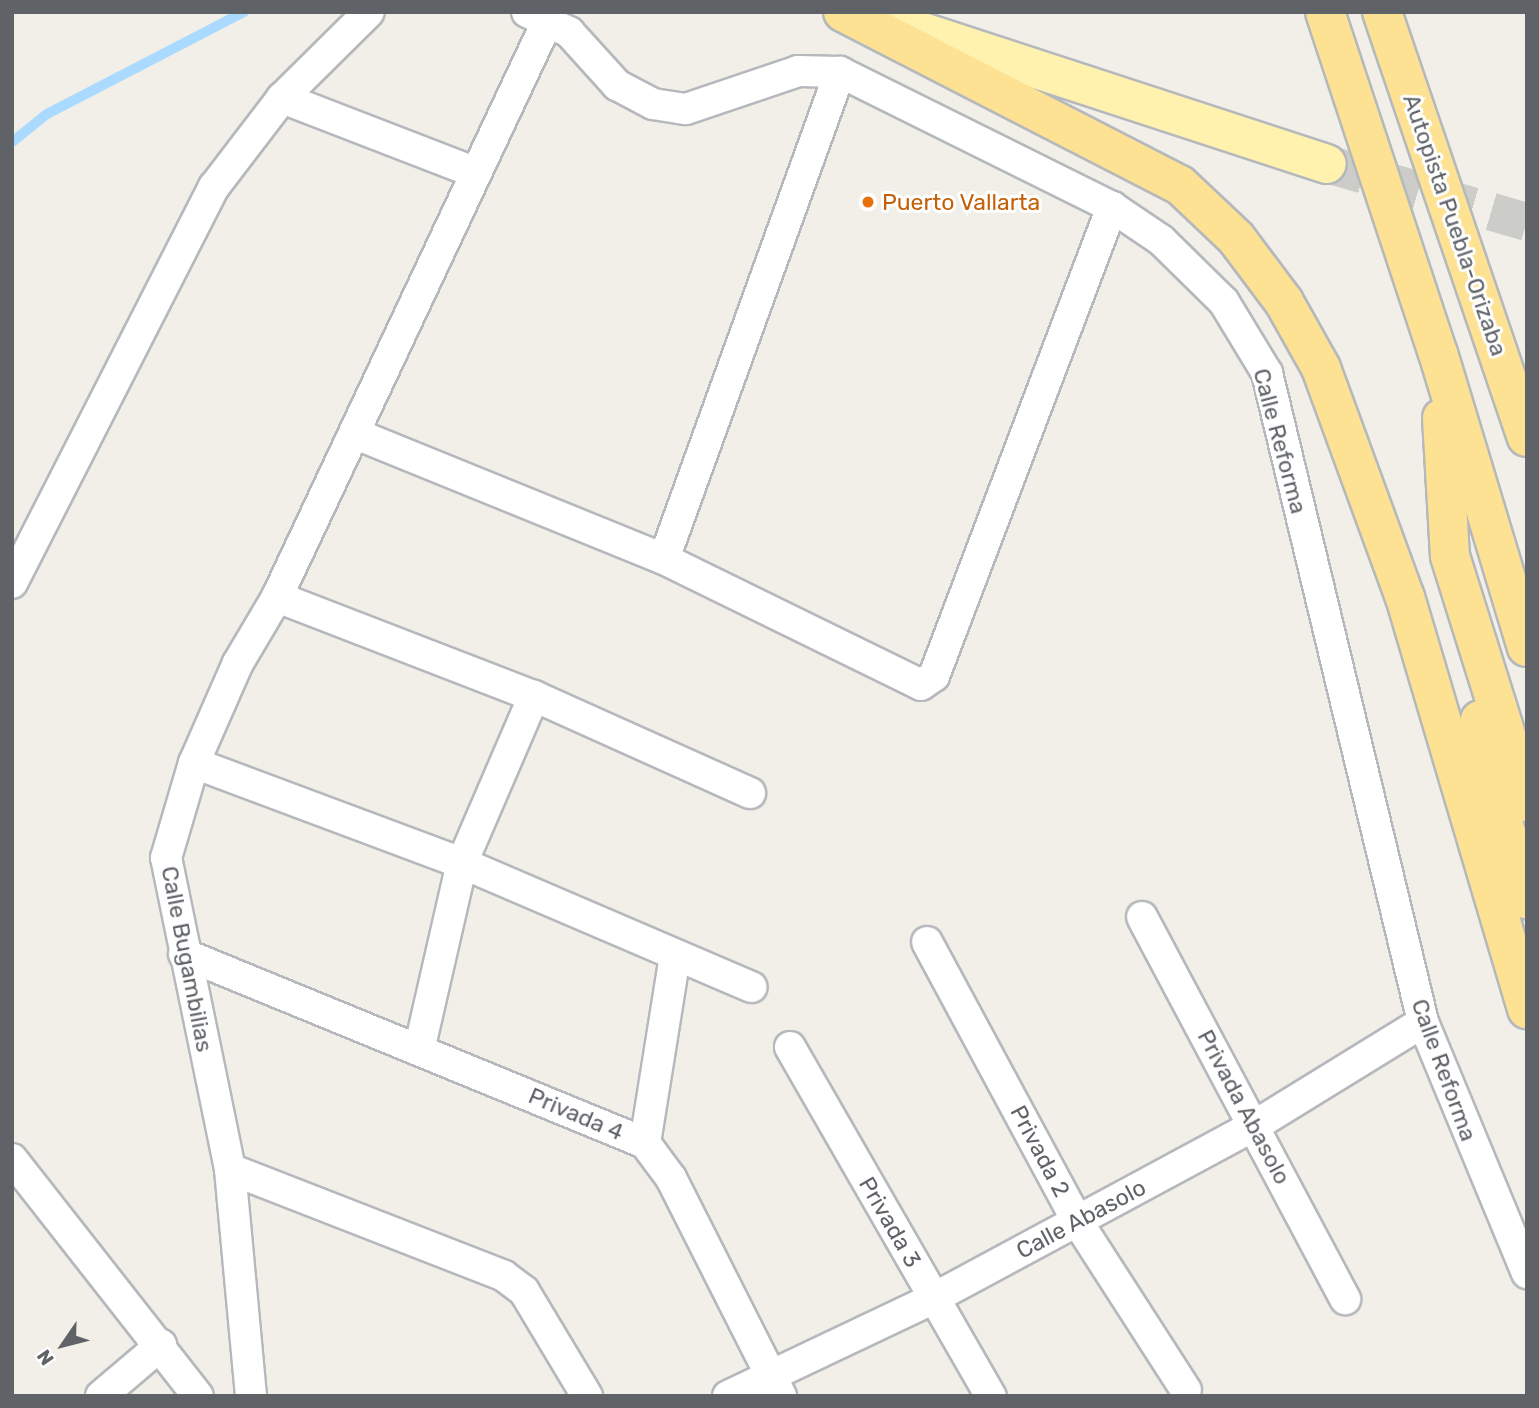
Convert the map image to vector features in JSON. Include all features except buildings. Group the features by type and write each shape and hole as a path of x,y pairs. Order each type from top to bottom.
{"highway":[{"path":"843,12 1180,185 1236,238 1284,302 1321,368 1405,597 1527,1009"},
{"path":"1325,12 1438,353 1527,647"},
{"name":"Autopista Puebla-Orizaba","path":"1382,12 1527,437"},
{"path":"1438,353 1450,556 1491,784 1527,899"},
{"path":"1438,353 1474,548 1527,721"},
{"path":"1450,556 1527,802"}],"main road":[{"path":"862,12 1327,164"}],"street":[{"path":"12,583 215,187 282,98 369,12"},
{"name":"Calle Reforma","path":"538,16 569,32 617,85 653,104 686,109 798,71 840,72 1112,207 1161,240 1224,302 1267,373 1423,1022 1527,1273"},
{"name":"Calle Bugambilias","path":"251,1396 230,1170 166,858 194,763 238,663 277,597 356,434 476,173 538,16"},
{"path":"664,559 840,72"},
{"path":"282,98 476,173"},
{"path":"356,434 664,559 908,682 921,685 934,676 1112,207"},
{"path":"277,597 534,696 750,793"},
{"path":"420,1046 463,863 534,696"},
{"path":"194,763 463,863 752,987"},
{"name":"Privada Abasolo","path":"1142,917 1345,1298"},
{"name":"Privada 2","path":"927,942 1077,1221 1186,1390"},
{"name":"Privada 4","path":"184,954 420,1046 645,1143 671,1178 776,1385"},
{"path":"645,1143 675,956"},
{"name":"Calle Abasolo","path":"728,1396 776,1385 1254,1126 1423,1022"},
{"name":"Privada 3","path":"790,1047 991,1396"},
{"path":"230,1170 504,1276 524,1291 587,1396"},
{"path":"17,1175 161,1345 198,1396"},
{"path":"101,1396 161,1345"}],"waterway":[{"path":"12,142 47,114 244,12"}],"tunnel":[{"path":"1327,164 1527,222"}],"place":[{"name":"Puerto Vallarta","path":"868,202"}]}
